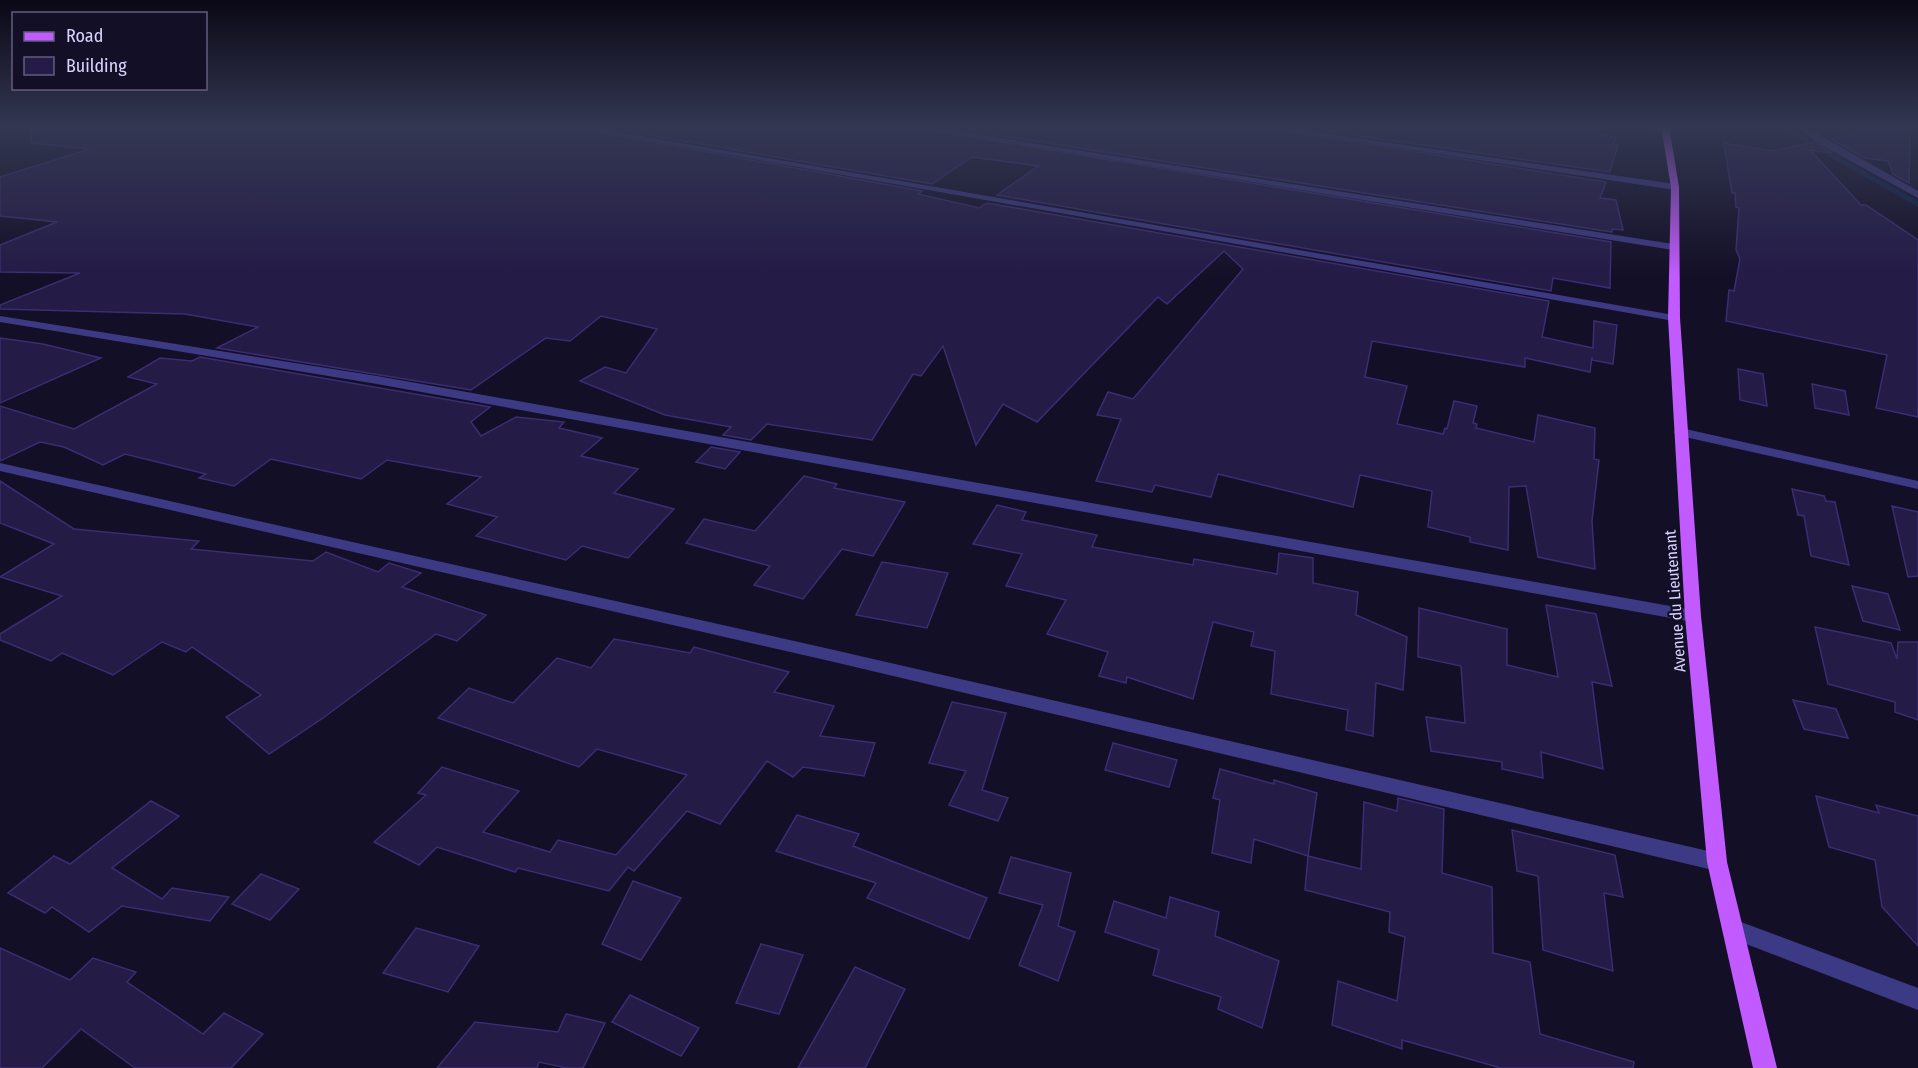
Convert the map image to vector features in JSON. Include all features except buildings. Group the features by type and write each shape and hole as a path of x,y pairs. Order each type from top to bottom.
{"main road":[{"name":"Avenue du Lieutenant","path":"1674,176 1676,187 1673,248 1674,318 1681,432 1693,616 1717,862 1765,1068"}],"street":[{"path":"855,176 1674,318"},
{"path":"1221,176 1673,248"},
{"path":"1600,176 1676,187"},
{"path":"1884,176 1918,195"},
{"path":"0,319 377,380 1693,616"},
{"path":"1681,432 1918,485"},
{"path":"0,467 834,656 1717,862"},
{"path":"1733,929 1918,999"}],"waterway":[{"path":"1868,176 1918,204"}]}
